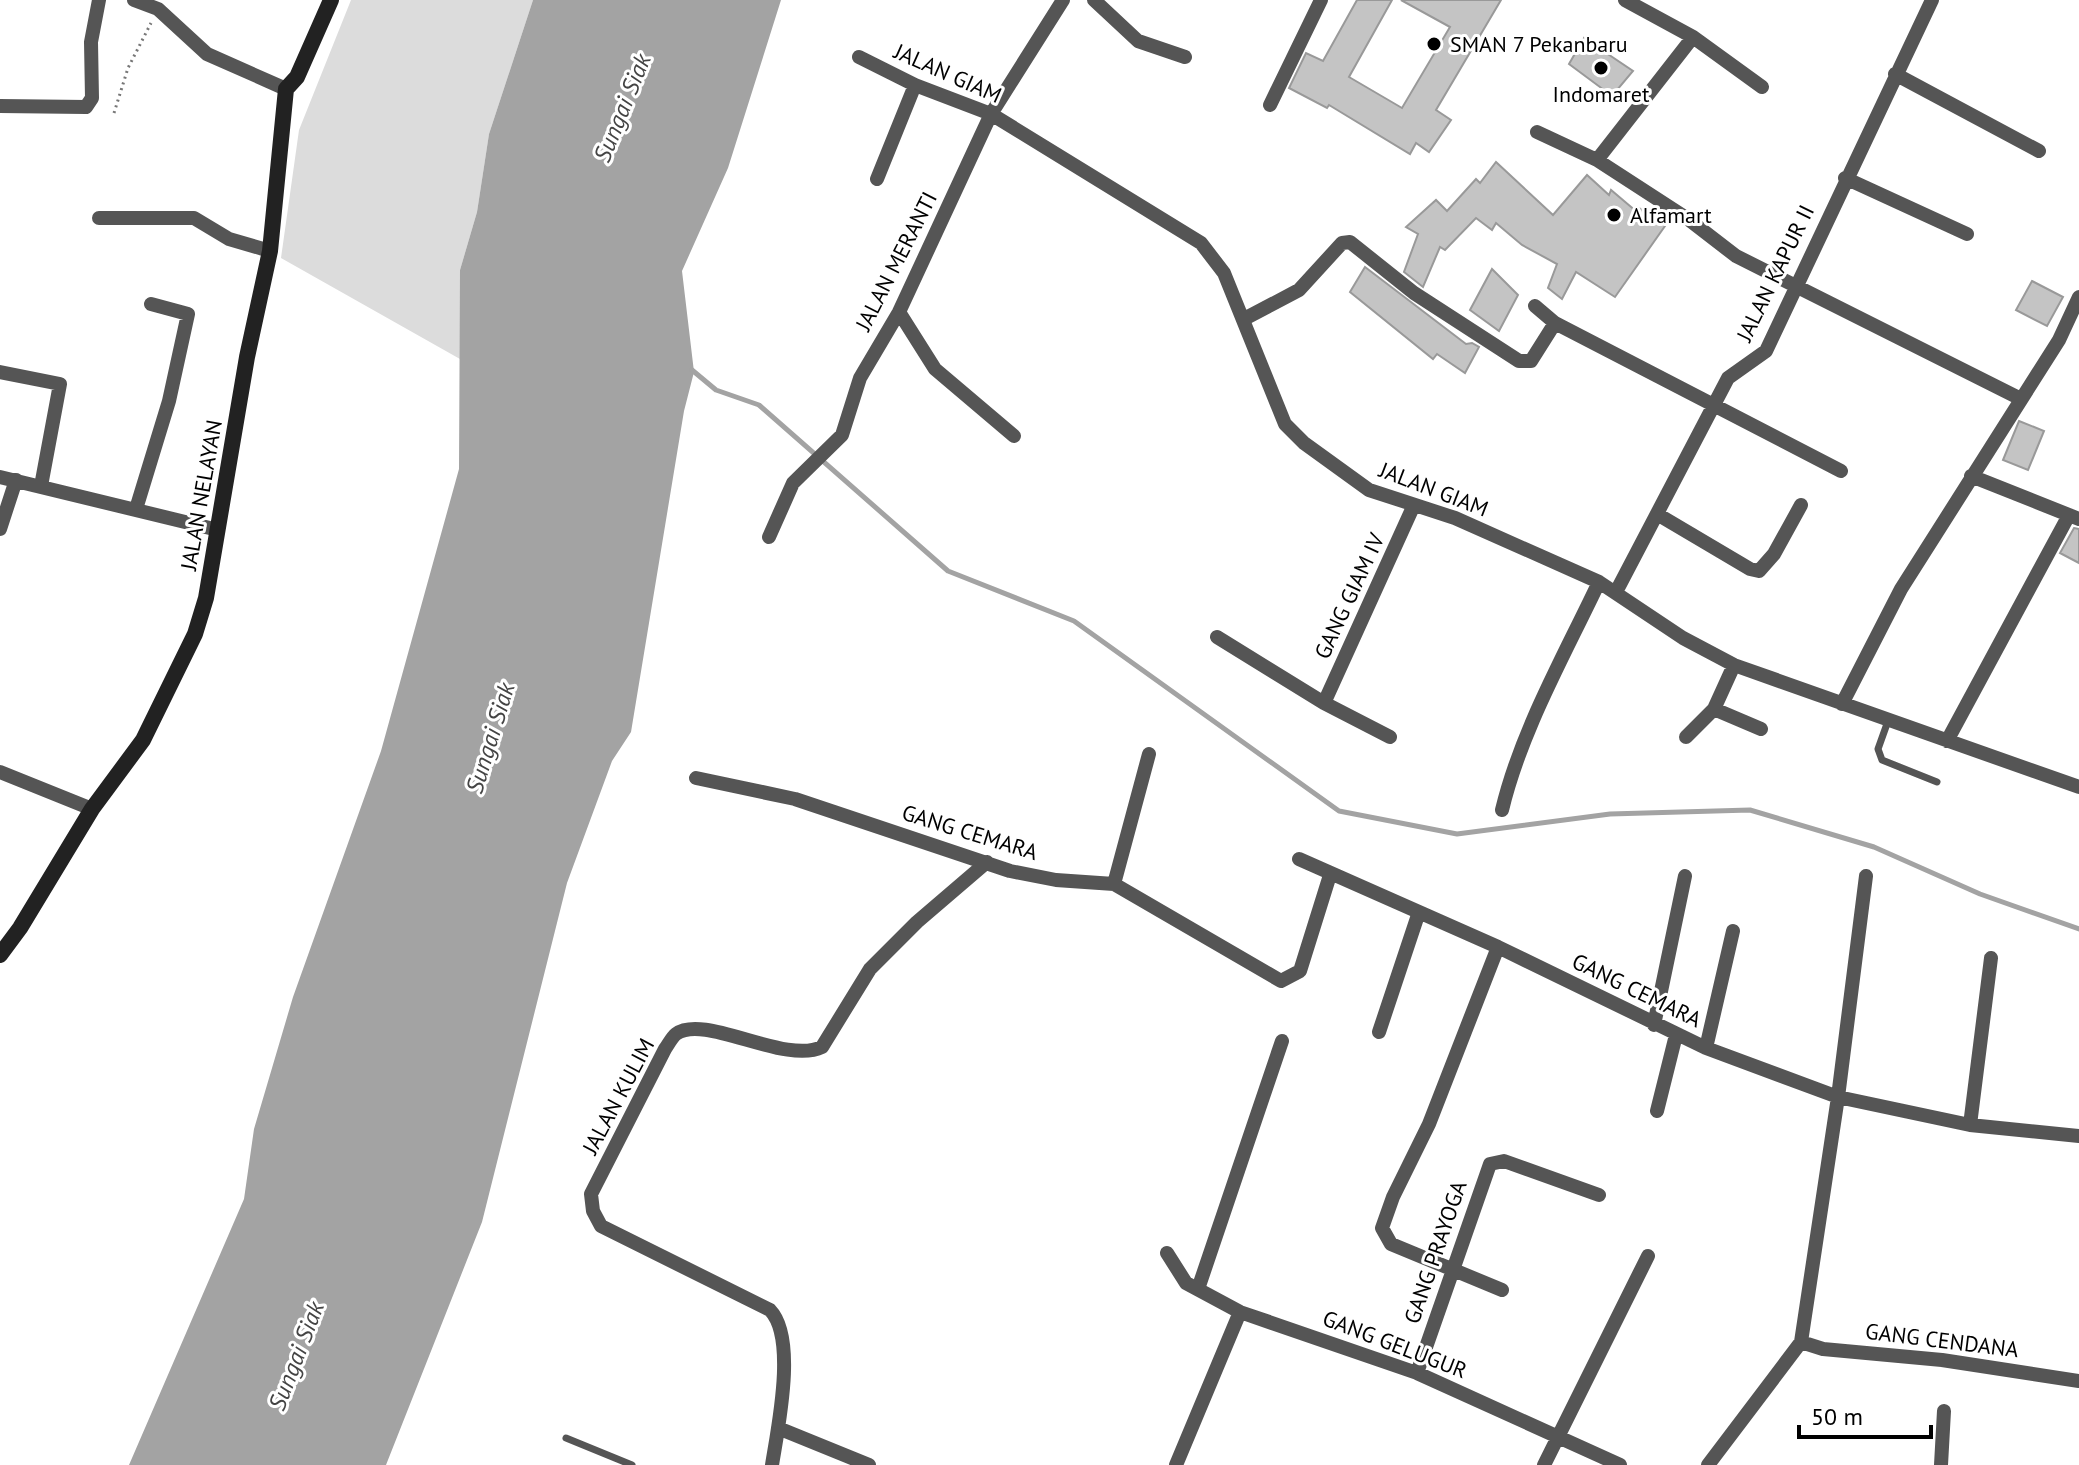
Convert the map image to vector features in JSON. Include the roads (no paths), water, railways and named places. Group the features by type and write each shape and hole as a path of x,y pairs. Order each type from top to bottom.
{"main road":[{"name":"JALAN NELAYAN","path":"0,955 20,928 92,809 143,740 195,634 206,598 270,251 286,89 297,77 331,0"}],"street":[{"path":"0,106 86,107 92,98 91,42 99,0"},
{"path":"134,0 158,9 207,54 286,89"},
{"name":"JALAN MERANTI","path":"769,537 793,483 842,435 860,378 899,312 991,114 1063,0"},
{"path":"1094,0 1138,41 1185,57"},
{"path":"1270,105 1321,0"},
{"path":"1625,0 1693,37 1762,87"},
{"name":"JALAN KAPUR II","path":"1616,592 1732,372 1766,351 1845,178 1932,0"},
{"path":"1597,160 1693,37"},
{"name":"JALAN GIAM","path":"859,57 915,85 991,114 1201,243 1218,261 1244,319 1280,415 1292,433 1369,490 1413,507 1455,518 1599,582 1683,638 1734,665 2079,787"},
{"path":"1895,74 2039,151"},
{"path":"877,179 915,85"},
{"path":"1537,132 1597,160 1688,219 1736,256 1795,289 1955,364 2021,399"},
{"path":"1845,178 1967,234"},
{"path":"99,218 194,218 229,239 270,251"},
{"path":"1244,319 1299,290 1342,243 1350,242 1414,293 1519,361 1531,361 1555,323"},
{"path":"1842,704 1901,589 2059,340 2079,297"},
{"path":"136,509 169,401 188,314 151,304"},
{"path":"1535,306 1555,323 1841,471"},
{"path":"899,312 935,369 1014,436"},
{"path":"0,372 60,384 41,486"},
{"path":"1947,741 2074,517 1971,476"},
{"path":"0,477 218,530"},
{"path":"0,529 16,480"},
{"path":"1657,514 1750,569 1759,571 1774,554 1801,505"},
{"name":"GANG GIAM IV","path":"1324,703 1413,507"},
{"path":"1502,810 1522,751 1599,582"},
{"path":"1217,637 1324,703 1390,737"},
{"path":"1686,737 1714,709 1734,665"},
{"path":"1714,709 1761,729"},
{"path":"1114,884 1149,754"},
{"path":"0,772 92,809"},
{"name":"GANG CEMARA","path":"696,778 795,799 1032,876 1114,884 1281,981 1300,971 1330,875"},
{"name":"GANG CEMARA","path":"1299,859 1498,947 1676,1035 1838,1097 1970,1125 2079,1136"},
{"name":"JALAN KULIM","path":"772,1465 778,1428 784,1337 780,1320 770,1310 601,1226 593,1211 591,1194 665,1049 676,1034 693,1028 783,1049 812,1052 822,1047 870,969 917,922 987,862"},
{"path":"1654,1025 1685,876"},
{"path":"1708,1465 1801,1342 1838,1097 1866,876"},
{"path":"1379,1032 1419,912"},
{"path":"1706,1048 1733,931"},
{"path":"1498,947 1434,1111 1393,1197 1382,1228 1391,1244 1502,1290"},
{"path":"1970,1125 1991,958"},
{"path":"1657,1111 1676,1035"},
{"path":"1198,1289 1282,1041"},
{"name":"GANG PRAYOGA","path":"1417,1373 1487,1169 1494,1161 1599,1195"},
{"name":"GANG GELUGUR","path":"1167,1253 1180,1278 1240,1312 1417,1373 1620,1465"},
{"path":"1544,1465 1648,1256"},
{"path":"1176,1465 1240,1312"},
{"name":"GANG CENDANA","path":"1801,1342 1823,1349 1942,1360 2079,1381"},
{"path":"1941,1465 1944,1411"},
{"path":"778,1428 869,1465"}],"lane":[{"path":"1888,721 1878,749 1882,760 1937,782"},
{"path":"566,1438 632,1465"}],"water":[{"name":"Sungai Siak","path":"533,0 781,0 728,168 682,271 694,372 684,411 631,732 612,761 567,883 482,1222 386,1465 129,1465 244,1199 254,1129 293,997 381,751 459,469 460,270 477,212 489,134"}],"waterway":[{"path":"692,370 716,390 759,405 948,571 1074,621 1339,811 1457,834 1610,814 1750,810 1874,847 1980,894 2079,929"}],"place":[{"name":"SMAN 7 Pekanbaru","path":"1434,44"},
{"name":"Indomaret","path":"1601,68"},
{"name":"Alfamart","path":"1614,215"}]}
